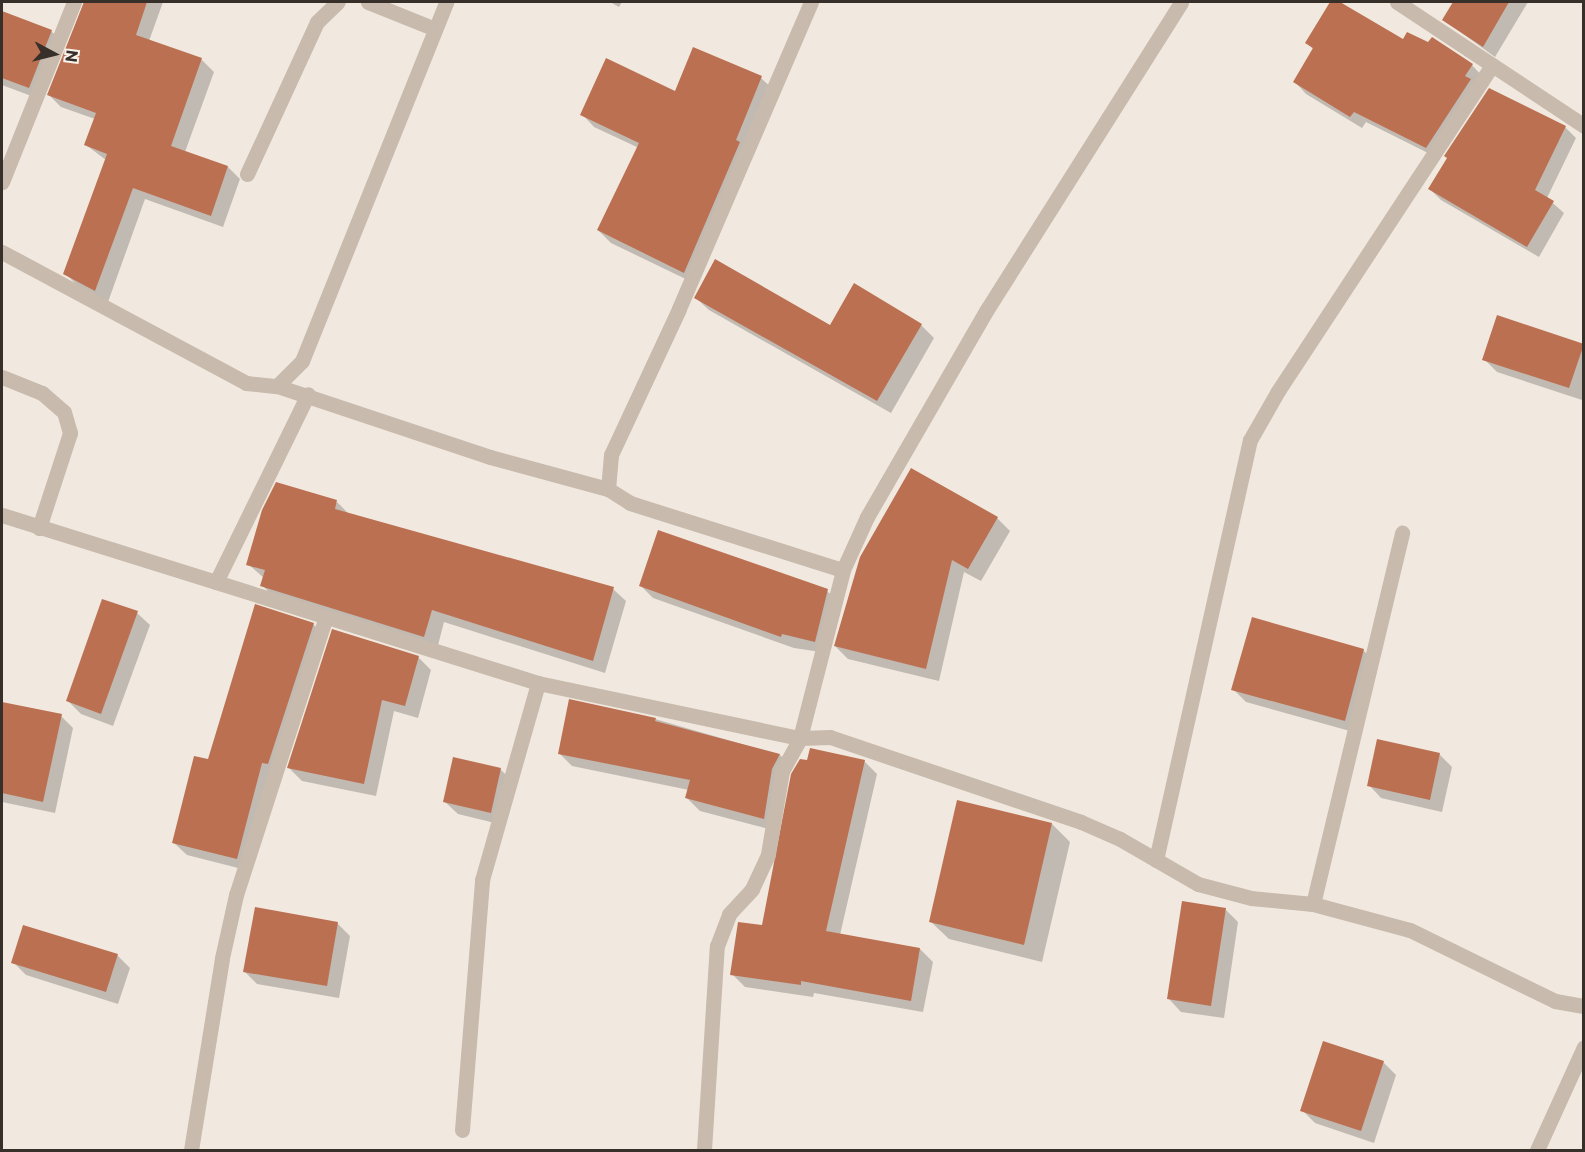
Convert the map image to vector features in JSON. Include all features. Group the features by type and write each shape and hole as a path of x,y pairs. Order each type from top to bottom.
{"street":[{"path":"2,182 74,2"},
{"path":"247,174 317,22 338,2"},
{"path":"368,2 435,28"},
{"path":"277,386 302,361 446,2"},
{"path":"608,489 611,455 679,309 811,2"},
{"path":"704,1150 717,946 729,915 752,889 768,854 782,771 800,738 843,570 867,517 986,311 1181,2"},
{"path":"1397,2 1584,126"},
{"path":"1156,860 1250,440 1278,390 1492,65"},
{"path":"2,252 246,383 277,386 308,394 490,457 608,489 630,503 843,570"},
{"path":"2,377 42,393 64,412 70,433 39,528"},
{"path":"216,582 308,394"},
{"path":"2,515 538,682 800,738 830,737 1081,822 1198,884 1251,898 1313,904 1410,930 1555,1001 1584,1006"},
{"path":"1313,904 1402,532"},
{"path":"191,1150 222,958 236,895 326,616"},
{"path":"462,1130 482,880 538,682"},
{"path":"1537,1150 1584,1047"}],"building":[{"path":"84,2 147,2 136,35 202,58 171,146 228,166 211,216 133,188 95,291 63,274 107,154 84,145 96,113 47,95"},
{"path":"1330,2 1340,2 1403,39 1407,32 1428,42 1432,37 1473,64 1465,76 1471,79 1426,148 1354,112 1350,117 1293,82 1313,48 1305,43"},
{"path":"1453,2 1509,2 1483,47 1442,20"},
{"path":"2,11 52,30 29,88 2,78"},
{"path":"693,47 762,76 736,140 740,142 684,273 597,230 639,143 580,115 606,58 675,91"},
{"path":"1489,88 1566,126 1535,190 1554,201 1527,247 1428,189 1447,158 1444,156"},
{"path":"715,259 830,325 854,283 922,324 877,401 694,298"},
{"path":"1497,315 1584,344 1569,388 1482,360"},
{"path":"911,468 998,517 968,569 952,560 926,669 834,646 860,557"},
{"path":"276,482 337,500 335,509 614,587 593,661 432,610 424,637 260,586 265,570 246,565 262,510"},
{"path":"658,530 828,589 815,642 782,634 781,637 639,586"},
{"path":"102,599 138,611 101,714 66,701"},
{"path":"255,604 314,623 268,764 262,763 237,859 172,843 194,756 208,759"},
{"path":"1252,617 1364,649 1345,721 1231,690"},
{"path":"332,629 419,656 405,706 382,700 364,784 287,768"},
{"path":"569,699 656,718 655,721 780,754 772,769 764,819 685,798 690,780 558,754"},
{"path":"2,702 62,714 43,802 2,793"},
{"path":"1377,739 1440,753 1430,800 1367,786"},
{"path":"810,748 865,760 826,931 920,948 911,1001 801,981 801,985 730,975 738,922 762,925 791,774 800,759 807,760"},
{"path":"453,757 501,768 491,813 443,802"},
{"path":"957,800 1052,823 1024,945 929,922"},
{"path":"1182,901 1226,908 1211,1006 1167,999"},
{"path":"255,907 338,922 327,986 243,972"},
{"path":"23,925 118,954 106,992 11,963"},
{"path":"1323,1041 1384,1061 1361,1131 1300,1111"}]}
